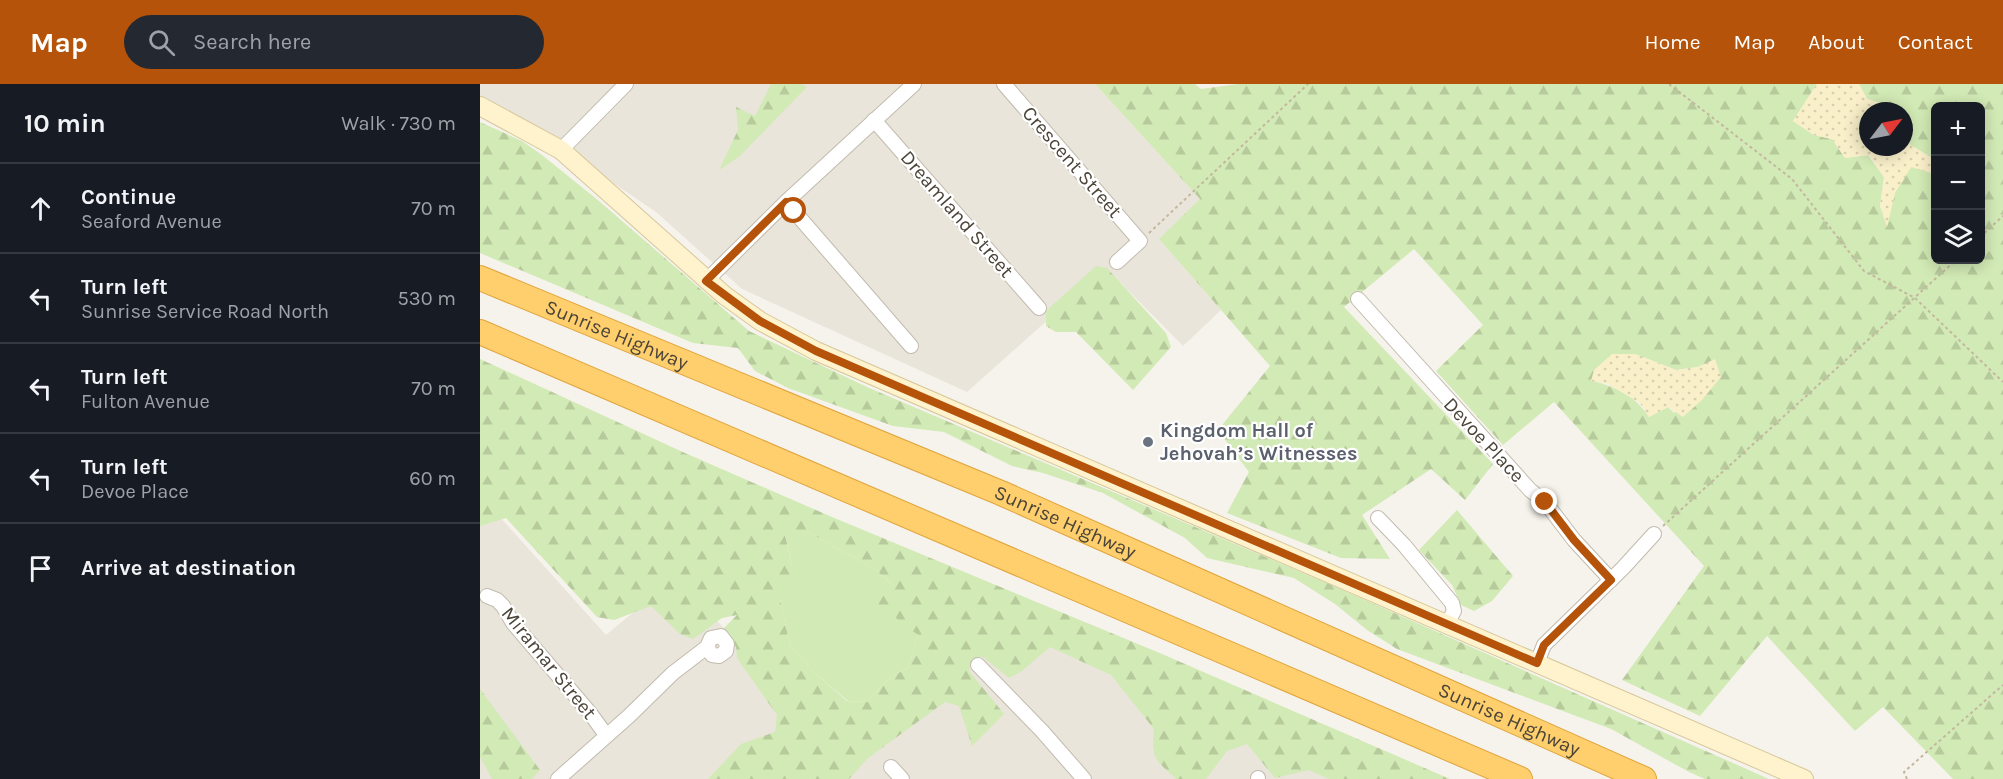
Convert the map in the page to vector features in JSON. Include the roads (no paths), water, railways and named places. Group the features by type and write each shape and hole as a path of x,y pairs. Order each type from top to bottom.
{"highway":[{"name":"Sunrise Highway","path":"480,278 1001,493 1644,779"},
{"path":"480,332 1520,779"}],"street":[{"path":"561,150 626,84"},
{"path":"706,281 786,202 914,84"},
{"name":"Crescent Street","path":"1004,84 1140,241 1117,262"},
{"path":"480,106 561,150 706,281 760,321 816,351 1804,779"},
{"name":"Dreamland Street","path":"874,120 1039,308"},
{"path":"786,202 911,346"},
{"name":"Devoe Place","path":"1358,300 1530,490 1545,502 1574,540 1611,580"},
{"path":"1378,518 1449,597 1454,611 1447,624"},
{"path":"1537,663 1544,645 1611,580 1654,534"},
{"name":"Miramar Street","path":"487,596 503,606 513,623 606,735"},
{"path":"558,779 674,673 707,647"},
{"path":"978,665 1042,731 1084,779"},
{"path":"891,767 902,779"}],"place":[{"name":"Kingdom Hall of Jehovah’s Witnesses","path":"1148,442"}]}
